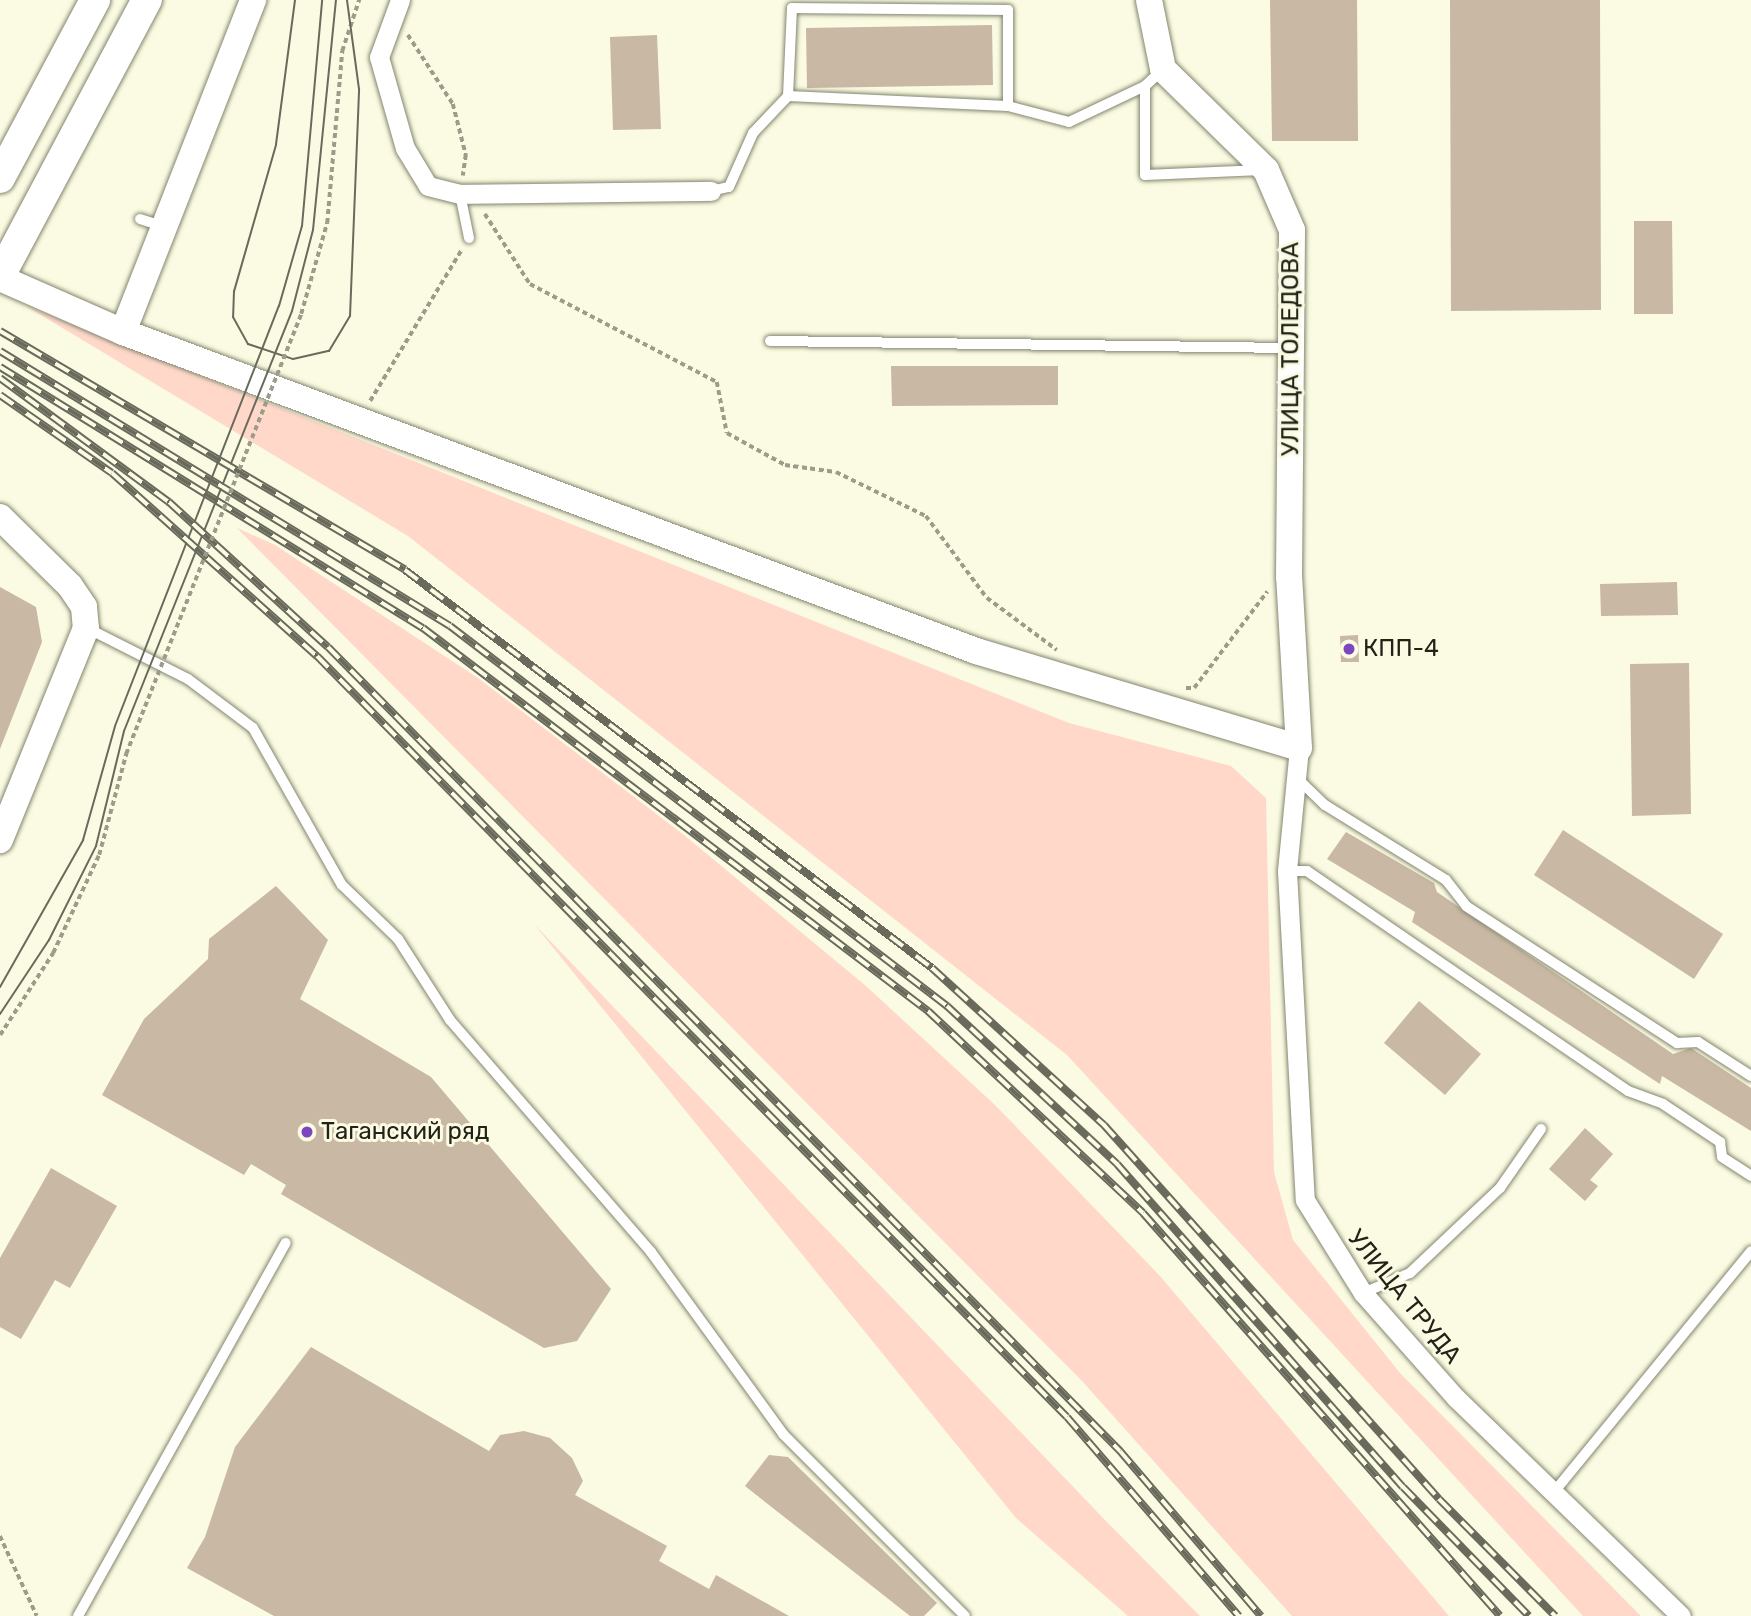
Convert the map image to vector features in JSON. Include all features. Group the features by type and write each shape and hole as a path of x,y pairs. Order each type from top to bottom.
{"main road":[{"path":"0,178 95,0"},
{"path":"0,277 147,0"}],"street":[{"path":"123,332 151,223 253,0"},
{"path":"1149,0 1154,77"},
{"path":"397,8 379,57 405,148 428,186 460,194 711,191"},
{"name":"УЛИЦА ТОЛЕДОВА","path":"1154,77 1266,170 1292,230 1294,348 1289,577 1298,748"},
{"path":"0,277 123,332 1029,670 1298,748"},
{"path":"0,517 70,586 84,607 86,628 0,840"},
{"name":"УЛИЦА ТРУДА","path":"1298,748 1300,781 1287,871 1305,1200 1363,1293 1456,1398 1681,1616"}],"lane":[{"path":"711,191 729,187 753,133 788,96 792,8 1009,9 1008,106"},
{"path":"788,96 1008,106 1069,122 1154,77"},
{"path":"1154,77 1145,175 1266,170"},
{"path":"460,194 469,239"},
{"path":"770,341 1294,348"},
{"path":"86,628 188,679 253,727 342,885 398,939 450,1020 651,1252 783,1434 965,1616"},
{"path":"1300,781 1325,805 1446,880 1466,906 1677,1043 1698,1042 1751,1076"},
{"path":"1287,871 1307,871 1628,1091 1663,1104 1720,1142 1723,1157 1751,1176"},
{"path":"1363,1293 1410,1273 1500,1188 1541,1129"},
{"path":"78,1616 286,1243"},
{"path":"1554,1492 1751,1251"}],"path":[{"path":"0,1035 53,953 99,855 126,754 301,314 327,223 342,51 359,0"},
{"path":"397,8 436,70 453,104 466,155 460,194 497,224 530,284 717,382 727,433 785,465 836,472 926,516 987,598 1066,653"},
{"path":"359,422 469,239"},
{"path":"1171,689 1194,688 1239,623 1289,577"},
{"path":"0,1536 37,1616"}],"shaded area":[{"path":"26,306 1069,723 1231,766 1266,798 1274,1172 1293,1240 1400,1373 1641,1616 1583,1616 1067,1055 408,536"},
{"path":"237,528 275,545 478,678 684,835 866,986 995,1105 1160,1276 1449,1616 1292,1616 1082,1381"},
{"path":"534,924 1200,1616 1128,1616 1016,1518"}],"building":[{"path":"1270,0 1357,0 1358,141 1272,141"},
{"path":"1450,0 1600,0 1601,310 1451,311"},
{"path":"992,25 993,85 807,88 806,28"},
{"path":"657,35 661,129 613,130 610,37"},
{"path":"1634,221 1672,221 1673,314 1634,314"},
{"path":"891,366 1058,366 1058,405 892,406"},
{"path":"1677,582 1678,615 1601,616 1600,584"},
{"path":"0,587 36,607 42,642 0,749"},
{"name":"КПП-4","path":"1358,635 1359,662 1341,662 1340,636"},
{"path":"1689,663 1691,814 1632,816 1630,664"},
{"path":"1563,830 1723,934 1694,979 1534,875"},
{"path":"1346,832 1434,883 1437,892 1673,1054 1691,1048 1751,1088 1751,1131 1662,1076 1660,1084 1412,922 1415,912 1327,859"},
{"path":"276,886 328,940 300,999 431,1077 611,1289 577,1341 544,1348 281,1194 286,1185 251,1164 244,1175 102,1095 144,1019 208,959 209,939"},
{"path":"1419,1001 1481,1054 1445,1095 1384,1043"},
{"path":"1585,1128 1613,1154 1590,1180 1598,1186 1585,1201 1549,1169"},
{"path":"51,1168 117,1206 70,1288 55,1280 21,1339 0,1327 0,1258"},
{"path":"311,1347 489,1451 500,1435 524,1431 550,1438 572,1458 583,1481 575,1495 667,1546 659,1561 709,1589 716,1575 789,1616 274,1616 187,1568 205,1537 235,1447"},
{"path":"769,1455 788,1457 937,1603 924,1616 910,1616 745,1486"}],"tram line":[{"path":"295,0 276,145 234,291 233,317 248,344 293,359 329,351 350,316 359,89 347,0"},
{"path":"0,987 83,840 115,726 279,306 302,226 322,0"},
{"path":"0,1014 49,940 96,846 124,731 292,311 313,230 336,0"}],"railway":[{"path":"0,331 405,570 932,968 1104,1125 1439,1499 1555,1616"},
{"path":"0,351 450,626 947,1006 1117,1164 1403,1487 1529,1616"},
{"path":"0,367 423,628 928,1011 1143,1213 1500,1616"},
{"path":"0,378 169,502 328,647 1120,1451 1261,1616"},
{"path":"0,395 112,473 317,656 1067,1417 1239,1616"}],"place":[{"name":"КПП-4","path":"1349,649"},
{"name":"Таганский ряд","path":"307,1132"}]}
